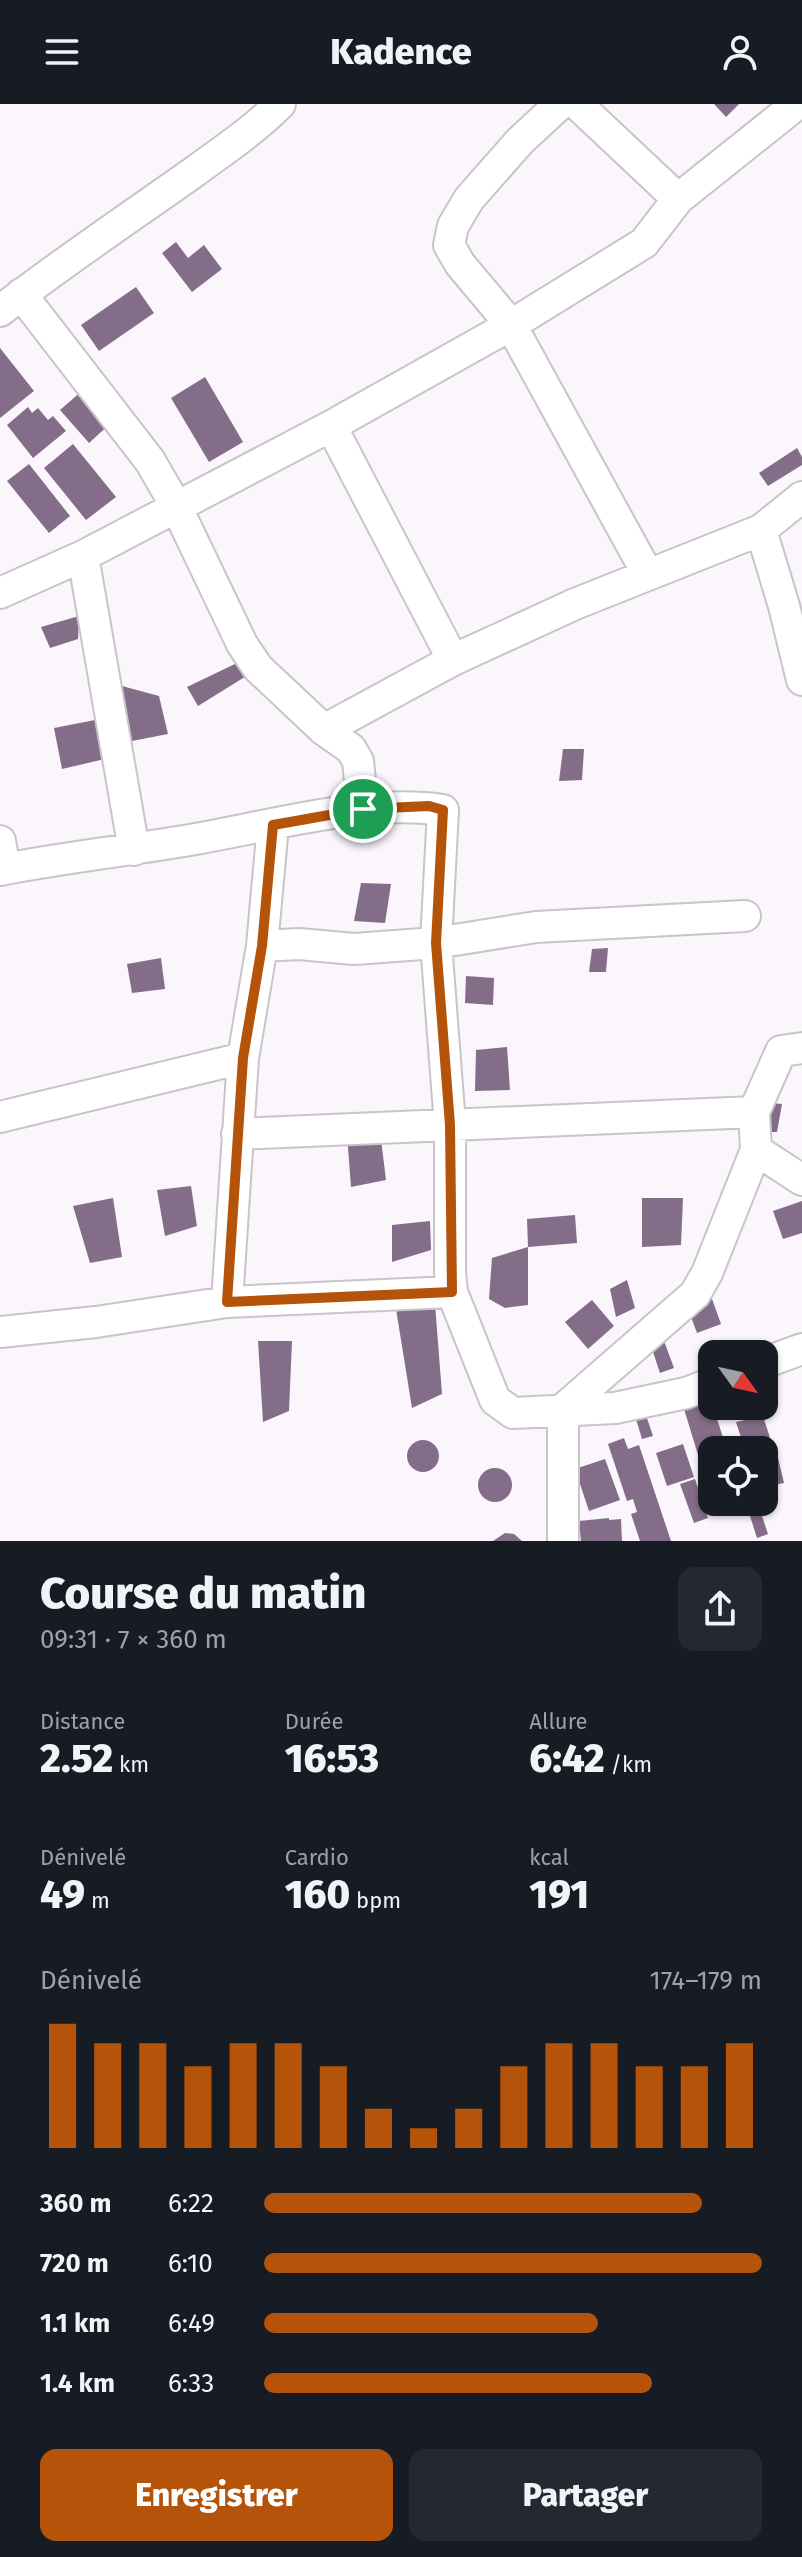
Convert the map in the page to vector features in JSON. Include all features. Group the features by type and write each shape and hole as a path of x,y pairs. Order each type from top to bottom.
{"street":[{"path":"280,104 256,128 10,302 150,461 176,506 242,644 258,668 324,730 351,749 358,761 363,809"},
{"path":"560,104 520,141 469,199 453,226 449,245 460,264 511,325 647,573"},
{"path":"577,104 678,199"},
{"path":"0,593 83,556 331,426 511,325 644,243 678,199 797,104"},
{"path":"331,426 453,660"},
{"path":"324,730 453,660 647,573 761,530 802,497"},
{"path":"761,530 802,680"},
{"path":"83,556 134,850"},
{"path":"2,860 134,850 363,809 429,806 443,810 436,943 450,1125 452,1292 495,1400 513,1413 615,1408 698,1388"},
{"path":"227,1302 243,1058 262,946 273,825"},
{"path":"262,946 299,944 354,949 436,943 536,927 745,916"},
{"path":"563,1541 563,1409 695,1294 707,1273 756,1150 754,1112 781,1051 802,1048"},
{"path":"0,1117 243,1058"},
{"path":"237,1134 754,1112"},
{"path":"756,1150 802,1180"},
{"path":"0,1332 96,1322 227,1302 452,1292"},
{"path":"778,1358 802,1349"}],"building":[{"path":"714,104 739,104 726,117"},
{"path":"176,242 188,258 204,245 222,269 192,292 162,253"},
{"path":"136,287 154,313 99,351 81,325"},
{"path":"0,348 34,391 0,418"},
{"path":"205,377 243,442 209,462 171,398"},
{"path":"83,390 112,422 89,443 60,410"},
{"path":"28,407 32,413 38,408 48,420 53,416 66,431 33,458 7,425"},
{"path":"73,444 116,497 86,520 44,468"},
{"path":"797,448 802,465 768,486 759,473"},
{"path":"29,464 70,516 49,533 7,481"},
{"path":"79,616 78,639 50,648 41,627"},
{"path":"239,662 248,675 198,706 187,687"},
{"path":"122,686 159,696 168,734 132,741"},
{"path":"95,720 109,758 62,769 54,728"},
{"path":"563,749 584,749 582,780 559,781"},
{"path":"361,883 391,884 385,923 354,921"},
{"path":"608,948 606,972 589,972 592,949"},
{"path":"161,958 165,989 132,993 127,964"},
{"path":"466,976 494,978 493,1005 465,1003"},
{"path":"507,1047 510,1090 475,1091 476,1050"},
{"path":"771,1103 782,1104 777,1132 764,1132"},
{"path":"380,1131 386,1180 351,1187 347,1135"},
{"path":"191,1186 197,1226 165,1236 157,1190"},
{"path":"113,1198 122,1257 90,1263 73,1206"},
{"path":"642,1198 683,1198 681,1245 642,1247"},
{"path":"802,1201 802,1233 783,1239 773,1211"},
{"path":"575,1215 577,1243 528,1247 527,1219"},
{"path":"430,1221 431,1250 392,1262 392,1225"},
{"path":"528,1247 528,1305 505,1308 489,1299 492,1258"},
{"path":"627,1280 635,1308 616,1317 610,1289"},
{"path":"711,1296 721,1324 697,1333 687,1306"},
{"path":"592,1300 614,1326 588,1349 565,1322"},
{"path":"435,1304 442,1394 412,1408 396,1309"},
{"path":"258,1341 292,1341 289,1411 263,1422"},
{"path":"664,1341 674,1368 660,1373 651,1346"},
{"path":"698,1404 698,1420 717,1420 723,1436 698,1436 698,1455 684,1409"},
{"path":"646,1415 653,1436 642,1439 636,1419"},
{"path":"764,1420 769,1436 740,1436 736,1422"},
{"path":"624,1438 628,1449 639,1445 671,1541 640,1541 631,1514 637,1512 633,1499 627,1501 608,1444"},
{"path":"423,1440 434,1445 439,1456 434,1467 423,1472 412,1467 407,1456 412,1445"},
{"path":"683,1444 694,1477 667,1486 656,1453"},
{"path":"778,1458 784,1483 778,1484"},
{"path":"605,1459 620,1500 589,1511 575,1469"},
{"path":"495,1468 507,1473 512,1485 507,1497 495,1502 483,1497 478,1485 483,1473"},
{"path":"695,1479 698,1516 708,1518 694,1523 680,1484"},
{"path":"750,1516 762,1516 768,1534 757,1538"},
{"path":"621,1519 622,1541 581,1541 579,1521"},
{"path":"505,1533 514,1534 522,1541 493,1541"}],"route":[{"path":"429,806 443,810 436,943 450,1125 452,1292 227,1302 243,1058 262,946 273,825 363,809 429,806"}]}
